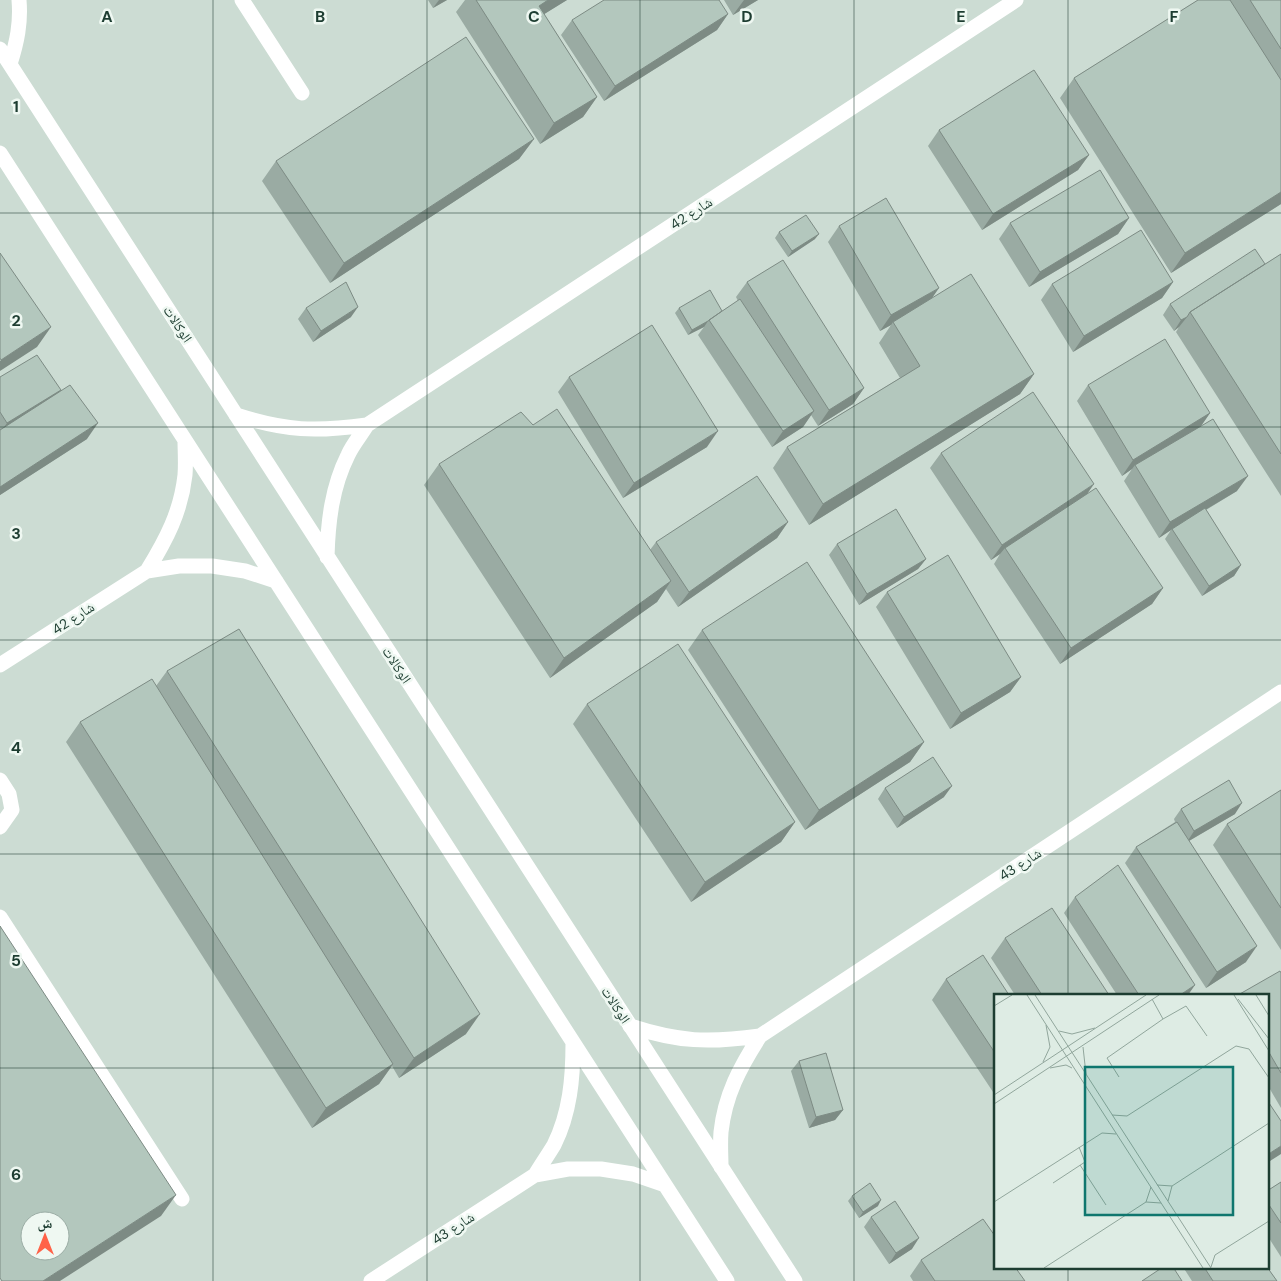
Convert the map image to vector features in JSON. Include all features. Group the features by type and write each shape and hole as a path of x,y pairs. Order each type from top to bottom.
{"street":[{"path":"10,64 18,41 19,0"},
{"path":"242,0 302,94"},
{"name":"شارع 42","path":"327,557 328,522 335,487 348,454 367,425 1016,0"},
{"name":"الوكالات","path":"0,48 795,1281"},
{"path":"0,153 727,1281"},
{"name":"شارع 42","path":"236,415 268,425 300,430 334,430 367,425"},
{"name":"شارع 42","path":"147,571 165,542 178,509 185,474 185,440"},
{"name":"شارع 42","path":"0,666 147,571 179,566 212,566 245,571 276,581"},
{"name":"شارع 43","path":"721,1167 721,1132 728,1098 741,1066 760,1036 1281,692"},
{"path":"0,780 9,794 12,810 0,828"},
{"path":"0,917 182,1199"},
{"name":"شارع 43","path":"630,1026 661,1036 694,1041 727,1041 760,1036"},
{"name":"شارع 43","path":"535,1175 554,1144 567,1112 573,1078 574,1043"},
{"name":"شارع 43","path":"371,1281 535,1175 568,1169 601,1169 634,1174 665,1185"}],"shaded area":[{"path":"0,0 1281,0 1281,1281 0,1281"}],"building":[{"path":"476,0 548,0 539,6 597,97 554,123"},
{"path":"604,0 719,0 728,14 615,86 572,20"},
{"path":"1198,0 1230,0 1281,80 1281,192 1185,253 1074,78"},
{"path":"1250,0 1281,0 1281,49"},
{"path":"466,37 534,139 344,263 276,161"},
{"path":"1034,70 1089,155 993,214 939,130"},
{"path":"1100,170 1129,218 1040,272 1010,223"},
{"path":"886,198 939,288 891,315 839,226"},
{"path":"806,215 819,234 792,251 779,232"},
{"path":"1141,230 1173,282 1084,336 1052,284"},
{"path":"1255,249 1265,264 1190,312 1187,317 1181,320 1170,304"},
{"path":"0,253 51,327 1,360 0,358"},
{"path":"1281,254 1281,454 1190,312"},
{"path":"783,260 864,388 829,410 747,282"},
{"path":"971,274 1034,374 823,504 787,447 920,366 893,322"},
{"path":"346,282 358,307 321,331 306,308"},
{"path":"710,290 722,311 692,330 679,308"},
{"path":"740,299 814,411 783,431 709,320"},
{"path":"652,325 718,431 634,483 569,377"},
{"path":"1165,339 1210,413 1133,460 1088,385"},
{"path":"37,355 61,390 7,423 0,412 0,377"},
{"path":"70,385 98,423 0,487 0,430"},
{"path":"1033,392 1094,484 1002,545 941,453"},
{"path":"557,409 671,581 564,658 439,464 521,412 533,425"},
{"path":"1213,419 1248,476 1170,522 1135,465"},
{"path":"757,476 788,522 689,592 656,542"},
{"path":"1096,488 1163,588 1071,648 1005,548"},
{"path":"1205,508 1241,565 1209,586 1172,529"},
{"path":"896,509 926,559 867,594 837,544"},
{"path":"948,555 1021,677 961,713 887,592"},
{"path":"807,562 924,742 819,810 702,630"},
{"path":"239,629 480,1014 414,1058 167,671"},
{"path":"678,644 795,822 705,882 587,704"},
{"path":"152,679 393,1064 326,1108 80,722"},
{"path":"933,757 952,786 904,817 885,788"},
{"path":"1229,780 1242,803 1194,831 1181,809"},
{"path":"1281,790 1281,908 1227,824"},
{"path":"1177,822 1257,946 1217,972 1136,847"},
{"path":"1118,865 1195,985 1182,994 1138,994 1075,897"},
{"path":"1052,908 1108,994 1041,994 1005,938"},
{"path":"0,926 176,1195 43,1281 2,1281 0,1278"},
{"path":"983,955 1008,994 994,994 994,1051 946,979"},
{"path":"1280,971 1281,1073 1268,1051 1268,994 1240,994"},
{"path":"826,1053 843,1110 816,1117 799,1061"},
{"path":"1268,1102 1281,1121 1281,1146 1268,1154"},
{"path":"1281,1182 1281,1223 1268,1204 1268,1190"},
{"path":"870,1183 881,1200 863,1212 852,1196"},
{"path":"895,1201 919,1238 896,1253 871,1217"},
{"path":"983,1219 994,1235 994,1268 1016,1268 1025,1281 935,1281 921,1260"},
{"path":"1162,1268 1174,1268 1182,1281 1142,1281"},
{"path":"1205,1268 1268,1268 1277,1281 1213,1281"}]}
